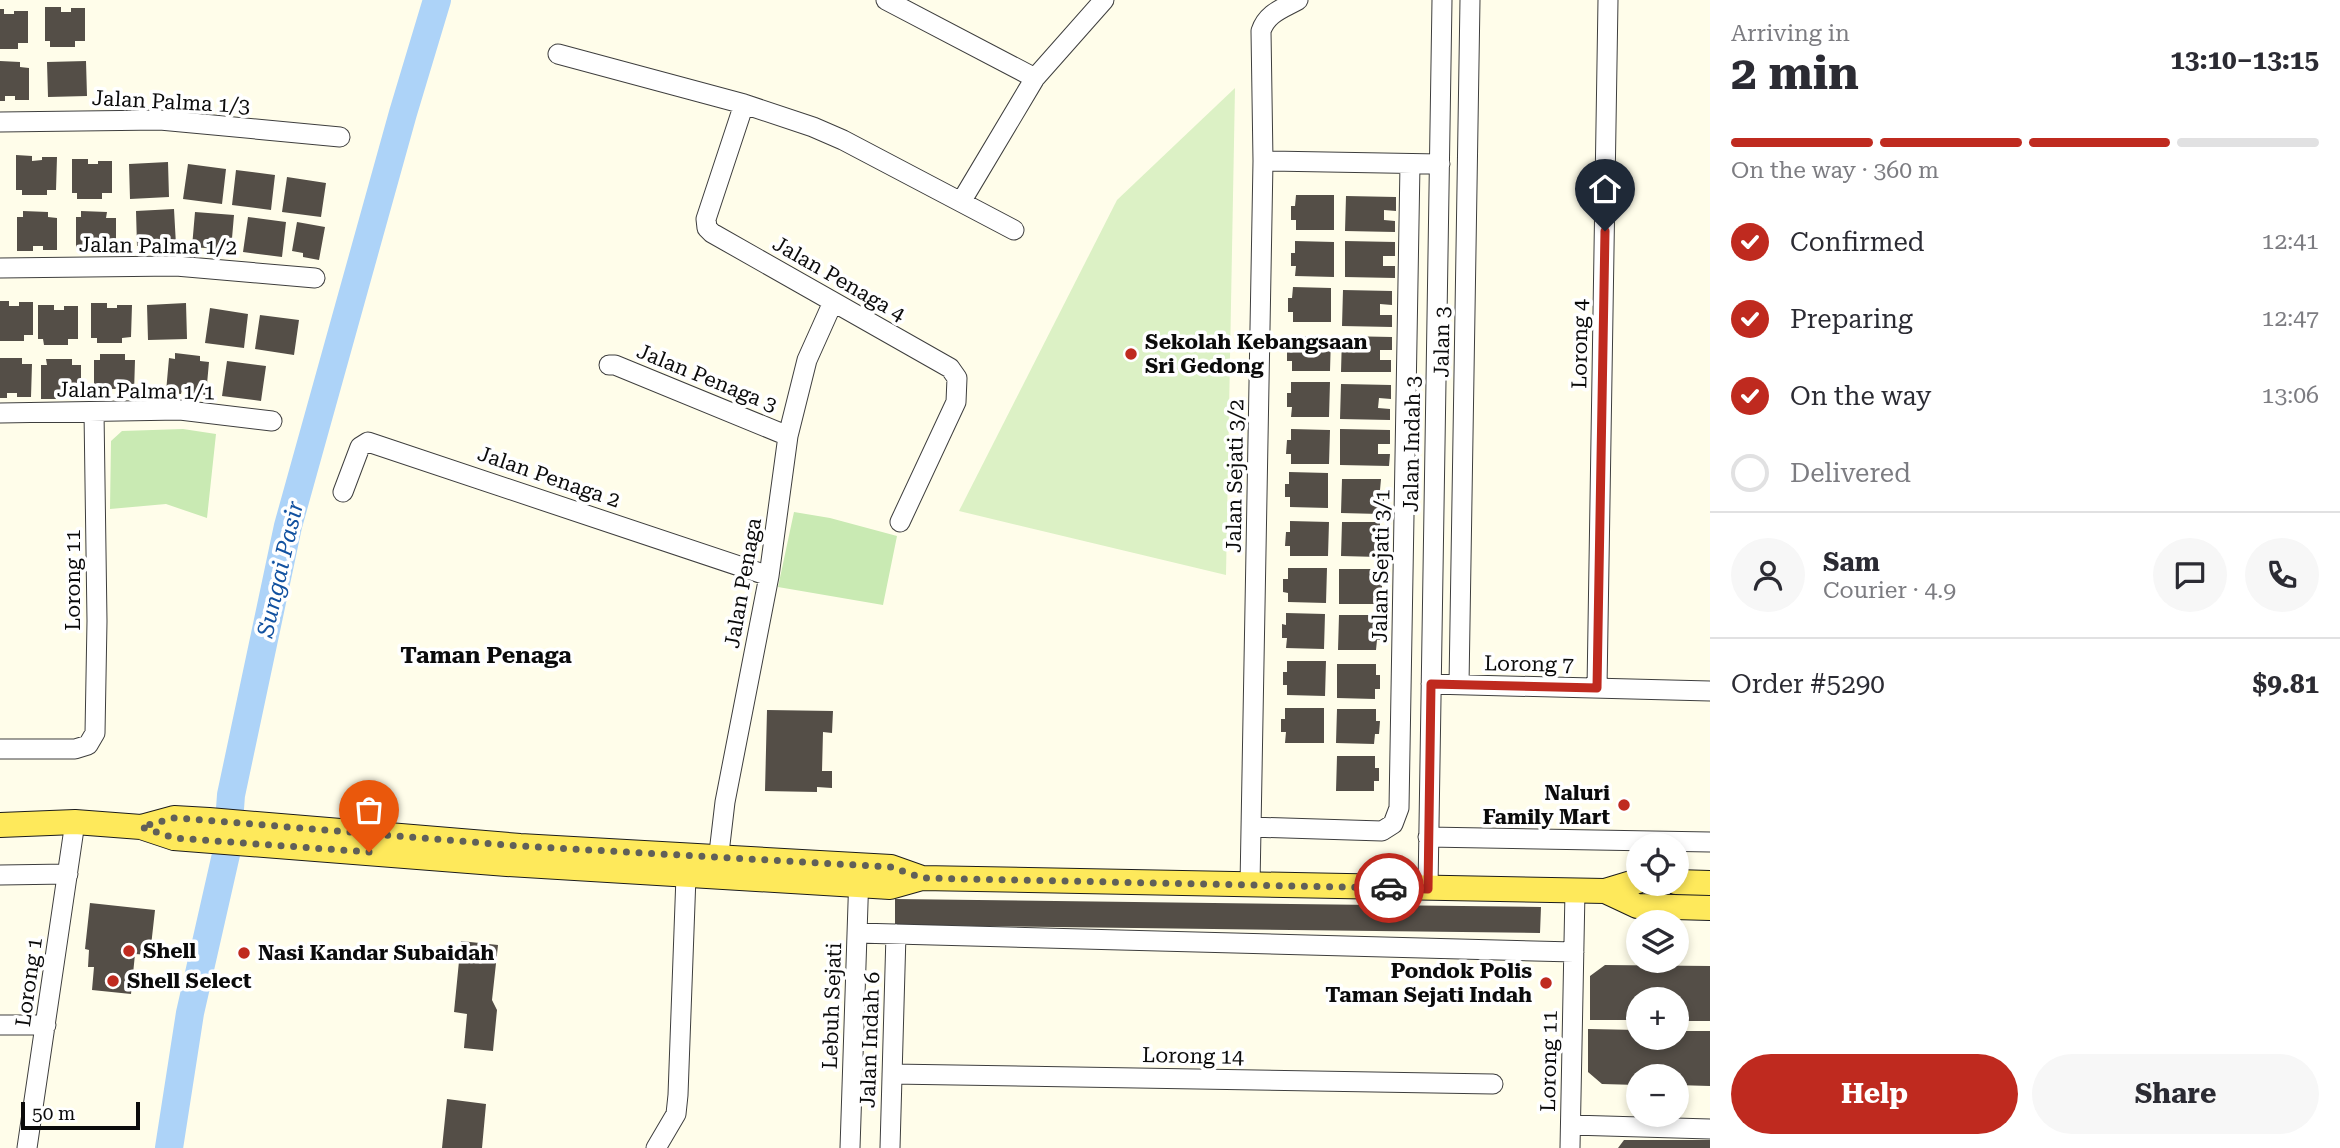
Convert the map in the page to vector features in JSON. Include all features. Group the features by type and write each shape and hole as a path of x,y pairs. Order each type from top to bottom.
{"main road":[{"path":"141,827 174,818 208,830 685,876 717,868"},
{"path":"0,825 75,822 141,827 174,838 208,830"},
{"path":"248,833 520,846 717,868 859,875 891,867 922,878 1575,891 1605,891 1626,885"},
{"path":"1689,882 1710,883"},
{"path":"1605,891 1637,906 1710,908"}],"street":[{"path":"886,0 1035,78"},
{"path":"961,202 1035,78 1104,0"},
{"name":"Jalan Sejati 3/2","path":"1250,885 1263,161 1261,32 1265,21 1272,14 1298,0"},
{"name":"Jalan Indah 3","path":"1428,889 1442,0"},
{"name":"Jalan 3","path":"1459,685 1470,0"},
{"name":"Lorong 4","path":"1597,688 1608,0"},
{"path":"558,54 744,104 823,131 1014,230"},
{"name":"Jalan Penaga 4","path":"744,104 706,219 707,228 950,368 957,378 956,402 900,522"},
{"name":"Jalan Palma 1/3","path":"0,122 160,120 340,137"},
{"path":"1263,161 1440,164"},
{"name":"Jalan Sejati 3/1","path":"1251,827 1382,831 1393,824 1399,808 1410,164"},
{"name":"Jalan Palma 1/2","path":"0,268 176,266 315,278"},
{"name":"Jalan Penaga","path":"717,868 724,802 769,576 788,436 807,360 833,302"},
{"name":"Jalan Penaga 3","path":"609,365 615,365 788,436"},
{"name":"Jalan Palma 1/1","path":"0,413 180,410 272,421"},
{"name":"Lorong 11","path":"0,749 75,749 88,745 95,733 94,412"},
{"name":"Jalan Penaga 2","path":"343,492 360,447 369,442 769,576"},
{"name":"Lorong 7","path":"1431,684 1710,691"},
{"name":"Lorong 1","path":"27,1148 75,822"},
{"path":"1428,837 1710,842"},
{"path":"0,875 68,874"},
{"name":"Lebuh Sejati","path":"850,1148 859,875"},
{"path":"656,1148 676,1114 678,1096 685,876"},
{"name":"Lorong 11","path":"1570,1148 1575,891"},
{"path":"857,933 1574,952"},
{"name":"Jalan Indah 6","path":"890,1148 895,934"},
{"path":"0,1025 46,1025"},
{"name":"Lorong 14","path":"892,1074 1493,1084"},
{"path":"1571,1125 1710,1129"}],"green space":[{"path":"1235,88 1226,575 959,511 1117,200"},
{"path":"183,429 216,434 207,518 166,504 110,509 111,441 122,431"},
{"path":"794,512 830,518 897,536 883,605 778,587"}],"building":[{"path":"45,7 61,7 61,12 71,12 71,8 85,8 85,41 75,41 75,47 50,47 50,41 45,41"},
{"path":"0,9 4,9 4,14 28,11 28,43 18,43 18,49 0,49"},
{"path":"0,61 20,62 20,67 29,68 29,100 15,100 15,96 5,96 5,101 0,101"},
{"path":"86,61 87,96 48,97 47,62"},
{"path":"16,155 32,156 32,161 42,160 42,157 57,157 56,190 47,190 47,195 22,195 22,190 16,190"},
{"path":"72,159 88,159 88,164 112,161 112,193 102,193 102,199 77,199 77,193 72,193"},
{"path":"168,162 169,197 130,199 129,164"},
{"path":"188,164 226,169 222,204 183,199"},
{"path":"236,170 275,175 271,210 232,205"},
{"path":"287,177 326,183 321,217 282,212"},
{"path":"1296,195 1334,195 1334,230 1296,230 1296,220 1291,220 1291,206 1295,206"},
{"path":"1346,196 1396,197 1396,211 1384,210 1384,220 1395,221 1395,232 1345,231"},
{"path":"174,209 176,245 137,246 136,211"},
{"path":"23,211 48,212 48,217 57,218 57,250 43,250 43,246 33,246 33,251 17,251 17,217 23,217"},
{"path":"81,211 107,212 106,218 116,218 116,250 101,250 101,246 91,246 91,251 76,251 76,217 81,217"},
{"path":"195,212 234,215 231,250 192,247"},
{"path":"248,217 286,222 282,257 243,252"},
{"path":"297,222 325,227 319,260 303,257 303,253 292,251"},
{"path":"1295,241 1334,242 1334,277 1295,276 1296,266 1291,266 1291,253 1295,253"},
{"path":"1345,241 1395,242 1395,256 1383,256 1383,266 1395,266 1395,278 1345,277"},
{"path":"1293,287 1331,288 1331,322 1293,322 1293,312 1288,312 1288,298 1292,298"},
{"path":"1343,290 1392,291 1392,305 1380,304 1380,315 1392,315 1392,327 1342,326"},
{"path":"0,301 9,301 9,306 19,306 19,302 33,302 33,335 24,335 24,341 0,341"},
{"path":"91,303 107,303 107,308 132,305 131,337 122,338 122,343 97,343 97,338 91,338"},
{"path":"186,303 187,339 148,340 147,305"},
{"path":"38,305 54,305 54,310 64,310 64,306 78,306 78,339 68,339 68,345 44,345 43,339 38,339"},
{"path":"210,308 248,314 244,348 205,343"},
{"path":"260,315 299,320 294,355 255,349"},
{"path":"1292,336 1331,336 1330,371 1292,371 1292,361 1287,361 1287,347 1292,347"},
{"path":"1342,336 1392,337 1392,350 1380,350 1380,360 1391,360 1391,372 1341,372"},
{"path":"175,353 200,356 200,361 209,362 206,395 182,389 181,394 166,392 169,358 175,359"},
{"path":"100,354 125,354 125,360 135,360 134,393 120,393 120,389 110,389 110,394 94,394 94,360 100,360"},
{"path":"0,358 22,358 22,364 32,364 31,397 17,397 17,393 7,393 7,398 0,398"},
{"path":"46,359 72,359 72,365 81,365 81,398 66,398 66,394 56,394 56,399 41,399 41,365 47,365"},
{"path":"227,361 266,366 261,401 222,396"},
{"path":"1291,382 1330,382 1329,417 1291,417 1292,407 1287,407 1287,393 1291,393"},
{"path":"1341,384 1391,385 1391,399 1379,398 1378,408 1390,409 1390,420 1340,419"},
{"path":"1291,429 1330,430 1329,464 1291,464 1291,454 1286,454 1287,440 1291,440"},
{"path":"1340,429 1390,430 1390,444 1378,444 1378,454 1390,454 1389,466 1340,465"},
{"path":"1289,472 1328,473 1328,508 1290,507 1290,497 1285,497"},
{"path":"1342,479 1381,479 1380,490 1384,491 1384,504 1379,504 1380,514 1341,513"},
{"path":"1290,521 1329,522 1328,556 1290,556 1290,546 1285,546 1286,532 1290,532"},
{"path":"1342,522 1380,522 1380,533 1384,533 1384,547 1379,547 1379,557 1341,556"},
{"path":"1288,568 1327,568 1326,603 1288,602 1288,593 1283,592 1283,579 1288,579"},
{"path":"1339,569 1378,569 1382,594 1377,594 1377,604 1339,604"},
{"path":"1286,613 1325,614 1324,649 1286,648 1287,638 1282,638 1282,624 1286,625"},
{"path":"1339,615 1378,615 1378,627 1382,626 1381,640 1377,640 1376,650 1338,650"},
{"path":"1287,661 1326,661 1325,696 1287,695 1287,685 1283,685 1283,672 1287,672"},
{"path":"1337,664 1376,664 1376,675 1380,675 1380,689 1375,689 1375,699 1337,698"},
{"path":"1285,708 1324,708 1324,743 1285,743 1286,732 1281,732 1281,719 1285,719"},
{"path":"1337,709 1376,709 1376,721 1380,721 1379,734 1375,734 1374,744 1336,743"},
{"path":"767,710 833,711 832,733 823,732 822,771 832,771 832,788 817,787 817,792 765,791"},
{"path":"1337,756 1375,756 1379,781 1374,781 1374,791 1336,791"},
{"path":"895,899 1541,907 1540,933 895,925"},
{"path":"90,903 155,910 150,955 135,954 131,994 92,990 94,967 88,967 89,950 85,949"},
{"path":"461,941 498,945 492,1000 497,1010 493,1051 464,1048 467,1014 454,1012"},
{"path":"1605,965 1626,965 1626,973 1689,973 1689,966 1710,966 1710,1021 1689,1021 1689,987 1626,987 1626,1020 1590,1020 1590,976"},
{"path":"1588,1029 1626,1030 1626,1050 1689,1050 1689,1031 1710,1031 1710,1086 1689,1085 1689,1064 1626,1064 1626,1085 1602,1084 1588,1072"},
{"path":"447,1099 486,1104 482,1148 442,1148"},
{"path":"1624,1140 1710,1140 1710,1148 1618,1148"}],"waterway":[{"name":"Sungai Pasir","path":"169,1148 190,1013 227,850 231,795 288,526 437,0"}],"way so far":[{"path":"369,852 174,838 141,827 174,818 520,846 891,867 922,878 1389,888"}],"place":[{"name":"Sekolah Kebangsaan Sri Gedong","path":"1131,354"},
{"name":"Naluri Family Mart","path":"1624,805"},
{"name":"Shell","path":"129,951"},
{"name":"Nasi Kandar Subaidah","path":"244,953"},
{"name":"Shell Select","path":"113,981"},
{"name":"Pondok Polis Taman Sejati Indah","path":"1546,983"}],"district":[{"name":"Taman Penaga","path":"486,655"}],"route":[{"path":"1389,888 1428,889 1431,684 1597,688 1605,231"}]}
